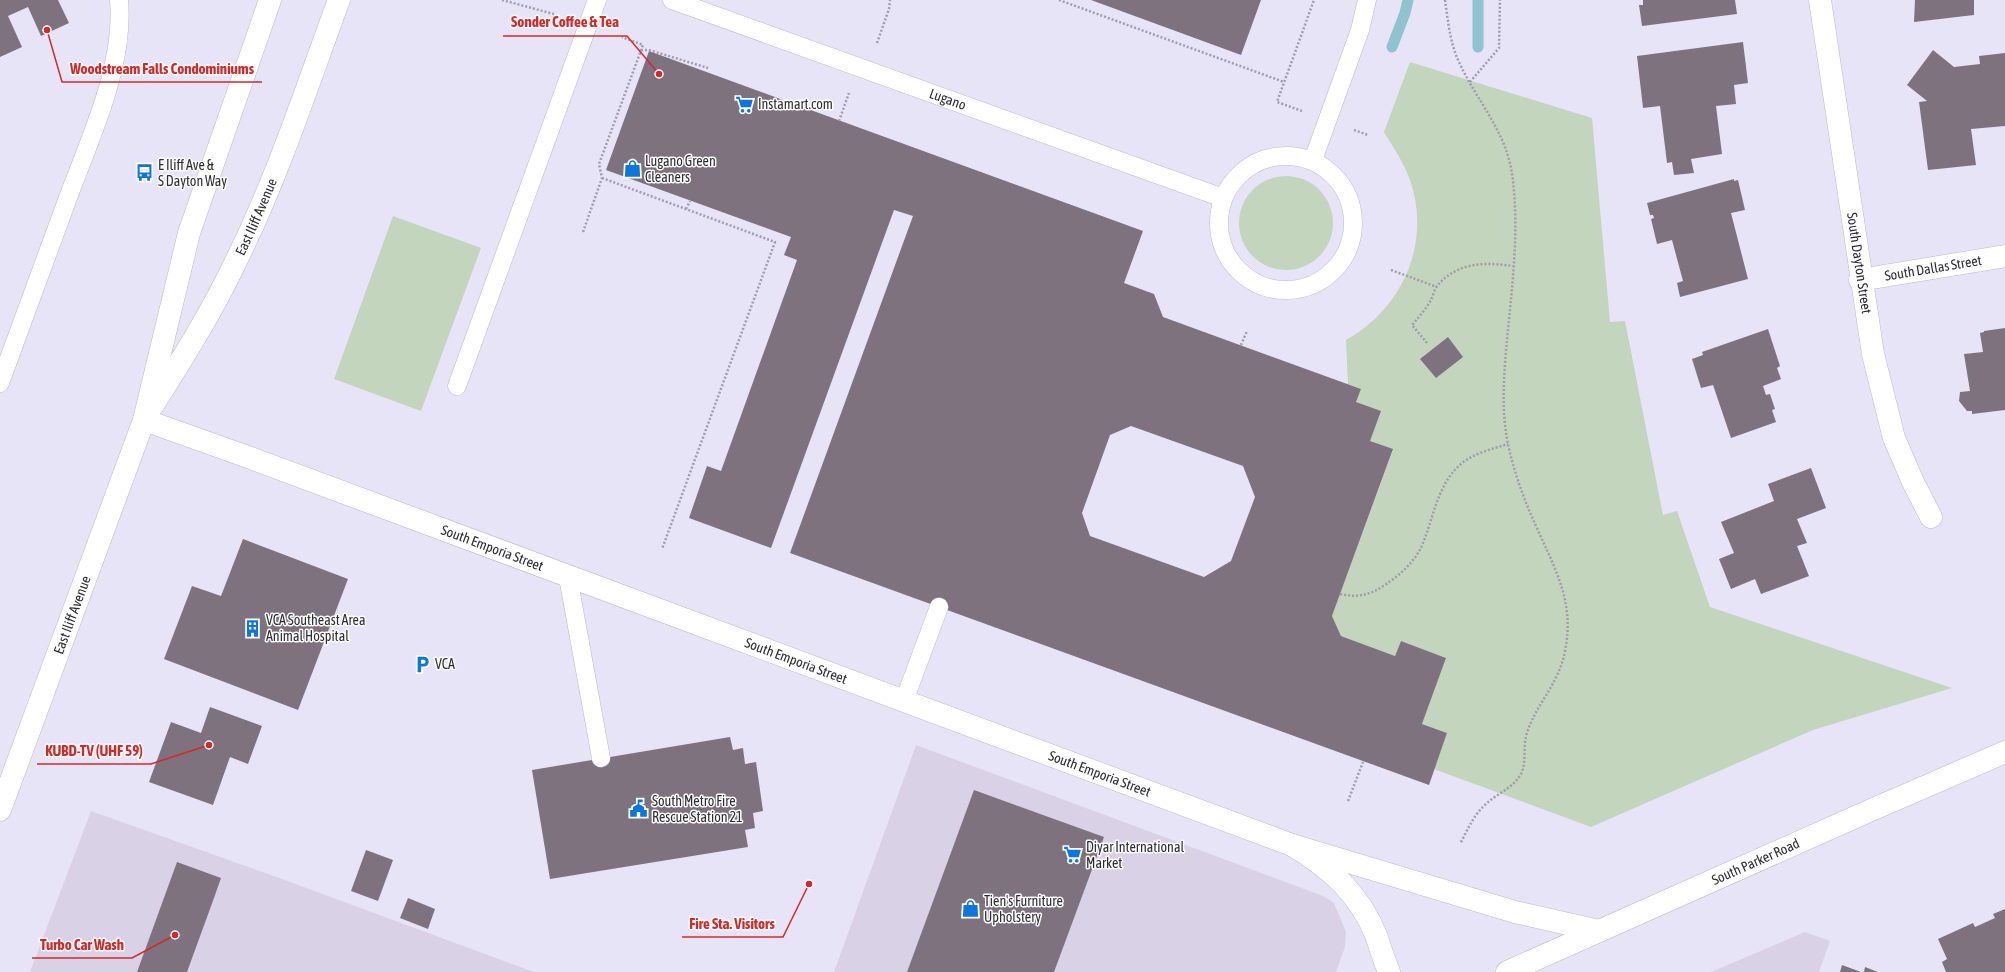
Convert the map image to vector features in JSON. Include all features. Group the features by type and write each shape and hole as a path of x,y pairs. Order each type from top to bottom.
{"main road":[{"name":"East Iliff Avenue","path":"0,810 144,420 190,233 270,0"},
{"name":"East Iliff Avenue","path":"144,420 196,337 238,257 272,177 339,0"},
{"name":"South Dayton Street","path":"1820,0 1860,280 1873,354 1894,438 1913,482 1931,517"},
{"name":"South Dallas Street","path":"1860,280 2005,256"},
{"name":"South Emporia Street","path":"144,420 248,457 1292,845 1331,871 1355,897 1376,934 1389,972"},
{"name":"South Parker Road","path":"1507,972 2005,752"},
{"path":"1292,845 1515,912 1599,931"}],"lane":[{"path":"0,382 102,104 116,48 120,20 119,0"},
{"path":"457,386 597,0"},
{"name":"Lugano","path":"672,0 1223,198"},
{"path":"1313,160 1360,30 1366,0"},
{"path":"1287,156 1313,160 1336,177 1350,201 1354,222 1346,254 1331,273 1314,284 1288,291 1263,286 1243,275 1235,266 1221,242 1220,215 1223,198 1235,180 1259,161 1287,156"},
{"path":"568,577 601,758"},
{"path":"904,701 939,607"}],"path":[{"path":"502,0 554,14"},
{"path":"1059,0 1284,82"},
{"path":"1314,0 1277,102 1368,135"},
{"path":"1445,0 1452,43 1459,62 1499,130 1509,159 1513,179 1516,220 1505,369 1504,401 1508,444 1518,483 1561,580 1567,607 1565,651 1555,682 1531,722 1526,734 1523,747 1524,769 1519,778 1485,805 1473,819 1460,844"},
{"path":"1470,82 1499,48 1500,0"},
{"path":"583,232 602,178 599,164 642,45 622,37"},
{"path":"641,50 650,50 708,68"},
{"path":"839,120 840,115"},
{"path":"602,178 775,242 662,549"},
{"path":"686,209 690,201"},
{"path":"1427,343 1412,325 1423,312 1436,287 1457,270 1475,263 1496,263 1513,266"},
{"path":"1391,270 1436,287"},
{"path":"1242,345 1247,331"},
{"path":"1340,594 1361,596 1374,592 1407,567 1423,544 1439,496 1448,478 1461,464 1478,453 1508,444"},
{"path":"1348,801 1363,762"}],"shaded area":[{"path":"916,745 1323,896 1334,903 1346,932 1345,947 1336,972 834,972"},
{"path":"91,811 282,879 534,972 30,972"},
{"path":"1805,932 1830,941 1819,972 1711,972"}],"green space":[{"path":"1410,62 1592,118 1610,322 1625,321 1663,515 1677,511 1710,607 1952,688 1813,730 1591,827 1434,769 1447,733 1422,724 1446,658 1401,641 1395,656 1341,636 1332,616 1393,450 1370,441 1356,402 1361,389 1348,384 1346,340 1366,327 1383,311 1397,292 1407,272 1414,250 1417,227 1416,204 1410,180 1402,161 1384,132"},
{"path":"1286,176 1304,180 1319,190 1329,205 1333,223 1329,241 1319,256 1304,266 1286,270 1268,266 1253,256 1243,241 1239,223 1243,205 1253,190 1268,180"},
{"path":"393,216 481,248 421,411 334,379"}],"building":[{"path":"0,0 58,0 69,23 41,36 28,7 8,16 22,47 0,57"},
{"path":"1091,0 1261,0 1241,55"},
{"path":"1643,0 1735,0 1737,14 1642,26 1639,5 1643,5"},
{"path":"1915,0 1974,0 1974,15 1914,22"},
{"path":"1743,42 1748,83 1734,85 1736,104 1716,106 1722,154 1691,159 1694,173 1674,175 1672,162 1667,163 1660,106 1643,108 1637,56"},
{"path":"1933,50 1954,67 1980,64 1979,56 2005,53 2005,126 1971,129 1976,165 1928,170 1919,102 1927,101 1907,85"},
{"path":"649,51 1143,231 1124,283 1154,294 1163,317 1361,389 1356,402 1381,411 1370,441 1393,449 1332,616 1341,636 1395,656 1401,641 1446,658 1422,724 1447,733 1429,785 790,553 913,216 894,210 771,548 689,518 707,466 721,471 797,260 784,255 791,237 606,170","holes":["1131,426 1243,466 1255,497 1231,561 1204,577 1090,536 1082,513 1110,435"]},
{"path":"1734,179 1734,181 1738,180 1745,210 1731,213 1748,279 1680,297 1677,283 1683,281 1672,240 1657,244 1651,219 1654,218 1653,215 1650,215 1647,203"},
{"path":"2005,328 2005,410 1972,414 1972,411 1967,411 1959,401 1960,392 1970,391 1964,354 1983,352 1980,333"},
{"path":"1768,329 1780,366 1777,368 1781,379 1763,386 1766,395 1770,394 1775,409 1772,410 1776,422 1731,438 1713,385 1701,388 1692,359 1703,355 1702,352"},
{"path":"1448,337 1463,357 1436,378 1420,359"},
{"path":"1811,468 1826,508 1797,519 1807,543 1797,546 1809,576 1761,594 1755,579 1731,589 1719,559 1734,553 1721,522 1774,501 1768,484"},
{"name":"VCA Southeast Area Animal Hospital","path":"243,539 348,579 298,710 164,659 192,586 221,596"},
{"path":"210,707 262,726 248,764 230,757 213,805 149,782 171,722 201,733"},
{"path":"730,737 733,750 743,748 745,764 756,762 763,811 753,813 755,828 745,830 748,847 550,879 532,770"},
{"path":"974,790 1104,837 1054,972 907,972"},
{"path":"366,850 393,860 378,901 351,891"},
{"path":"177,862 221,878 214,898 187,972 137,972"},
{"path":"408,898 435,909 428,929 400,918"},
{"path":"2005,909 2005,972 1946,972 1942,962 1947,959 1938,939 1973,923 1975,927 1995,918 1993,914"},
{"path":"1842,965 1861,972 1840,972"},
{"path":"1865,967 1878,972 1864,972"}],"waterway":[{"path":"1392,47 1405,13 1408,0"},
{"path":"1478,0 1478,47"}],"place":[{"name":"Woodstream Falls Condominiums","path":"47,30"},
{"name":"Sonder Coffee & Tea","path":"659,74"},
{"name":"Instamart.com","path":"745,104"},
{"name":"Lugano Green Cleaners","path":"632,169"},
{"name":"E Iliff Ave & S Dayton Way","path":"145,173"},
{"name":"VCA Southeast Area Animal Hospital","path":"253,628"},
{"name":"VCA","path":"422,664"},
{"name":"KUBD-TV (UHF 59)","path":"209,745"},
{"name":"South Metro Fire Rescue Station 21","path":"639,809"},
{"name":"Diyar International Market","path":"1073,855"},
{"name":"Fire Sta. Visitors","path":"809,884"},
{"name":"Tien's Furniture Upholstery","path":"971,909"},
{"name":"Turbo Car Wash","path":"175,935"}]}
